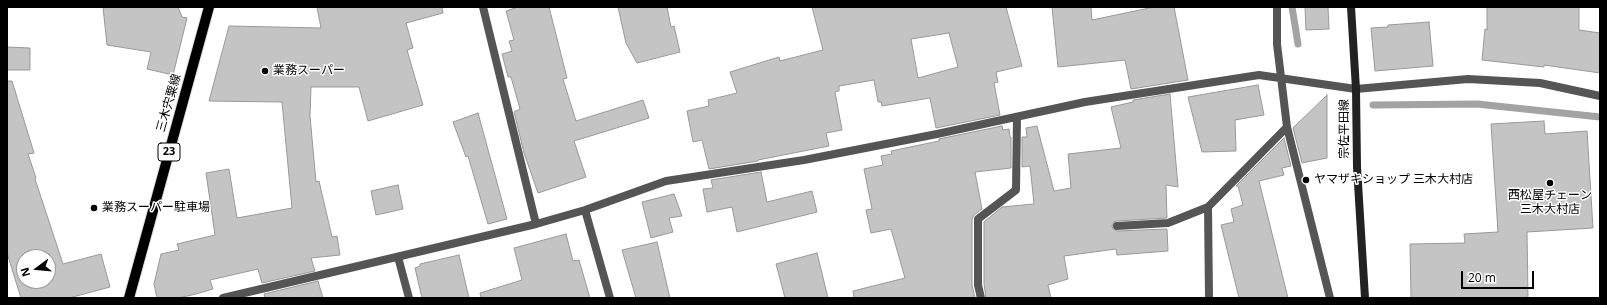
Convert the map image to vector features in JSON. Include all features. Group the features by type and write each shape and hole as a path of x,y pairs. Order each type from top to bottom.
{"main road":[{"name":"三木宍粟線","path":"129,298 209,7"},
{"name":"宗佐平田線","path":"1351,7 1356,89 1357,166 1365,298"}],"street":[{"path":"483,7 536,224"},
{"path":"1278,7 1277,44 1287,127 1330,298"},
{"path":"223,298 253,295 398,257 536,224 585,210 666,181 804,160 937,134 1085,102 1259,75 1356,89 1468,79 1540,83 1600,96"},
{"path":"981,298 978,284 978,220 1016,190 1017,117"},
{"path":"1117,226 1168,223 1208,207 1287,127"},
{"path":"1208,207 1209,298"},
{"path":"585,210 610,298"},
{"path":"398,257 409,298"}],"building":[{"path":"103,7 178,7 182,17 187,18 173,75 147,69 151,52 107,45"},
{"path":"317,7 442,7 443,13 406,23 413,48 407,50 423,105 368,121 359,87 311,87 310,116 316,182 319,181 332,237 337,236 340,255 311,258 315,271 262,283 258,269 210,280 213,289 196,294 178,298 157,298 154,284 161,254 179,250 177,244 215,235 206,173 229,169 237,218 292,208 282,102 209,101 229,26 321,28"},
{"path":"518,7 549,7 567,78 563,79 576,121 643,100 649,118 574,141 586,177 538,193 524,153 514,112 520,109 511,77 508,77 502,54 512,51 509,41 514,40 506,11"},
{"path":"618,7 667,7 671,27 674,26 680,52 637,63 626,43"},
{"path":"812,7 1006,7 1022,66 996,72 998,82 994,83 1000,115 936,128 930,98 882,106 881,102 878,102 874,80 839,86 839,91 835,92 842,130 826,133 829,146 758,161 709,169 702,140 693,142 687,111 709,106 708,100 737,93 730,72 779,57 780,61 823,50","holes":["949,33 958,67 918,78 911,39"]},
{"path":"1052,7 1091,7 1092,20 1154,7 1174,7 1188,80 1131,89 1125,60 1058,67"},
{"path":"1305,7 1328,7 1329,29 1306,30"},
{"path":"1487,7 1579,7 1579,30 1600,33 1600,73 1544,65 1544,67 1482,60 1485,29 1487,30"},
{"path":"1429,22 1433,66 1375,71 1371,28 1388,27 1388,25"},
{"path":"7,47 30,48 30,70 7,70"},
{"path":"7,81 12,81 34,153 28,154 63,264 101,254 110,287 69,298 21,298 18,289 56,289 56,249 16,249 16,282 7,253"},
{"path":"1258,85 1264,115 1235,120 1236,151 1202,152 1188,97"},
{"path":"1170,94 1178,187 1166,185 1167,218 1117,221 1114,222 1112,226 1113,229 1117,231 1167,229 1168,251 1117,255 1116,249 1064,256 1068,279 1048,285 1051,298 986,298 984,284 984,222 1002,207 1034,204 1030,166 1022,167 1022,137 1027,137 1026,128 1037,126 1054,191 1071,188 1068,154 1121,148 1111,107 1133,102 1133,100"},
{"path":"1327,95 1327,158 1302,163 1293,128"},
{"path":"478,113 507,219 488,224 468,156 466,157 453,122"},
{"path":"1544,121 1545,134 1587,131 1593,228 1527,232 1528,298 1411,298 1410,244 1465,243 1464,234 1498,232 1491,124"},
{"path":"1002,126 1003,130 1009,129 1011,137 1011,168 975,172 982,209 974,215 972,219 972,285 975,298 854,298 853,291 905,278 891,229 871,233 866,210 872,209 864,169 883,165 881,156 892,154 891,151"},
{"path":"1284,138 1291,166 1282,168 1284,175 1259,181 1288,298 1239,298 1221,225 1234,222 1231,209 1243,205 1238,186 1236,186"},
{"path":"761,172 767,202 812,191 817,212 737,232 732,207 707,212 703,189 713,188 711,180"},
{"path":"398,185 403,209 376,215 371,191"},
{"path":"674,194 682,216 669,218 673,232 651,238 642,202"},
{"path":"566,234 573,261 579,260 590,298 481,298 480,293 522,280 514,248"},
{"path":"657,242 670,298 636,298 622,250"},
{"path":"817,253 828,298 785,298 776,264"},
{"path":"459,255 469,298 422,298 415,268 420,266 420,264"},
{"path":"318,281 323,298 265,298 264,294"}],"waterway":[{"path":"1292,7 1298,44"},
{"path":"1373,105 1477,104 1600,117"}],"place":[{"name":"業務スーパー","path":"265,71"},
{"name":"ヤマザキショップ 三木大村店","path":"1306,180"},
{"name":"西松屋チェーン 三木大村店","path":"1550,183"},
{"name":"業務スーパー駐車場","path":"94,208"}]}
